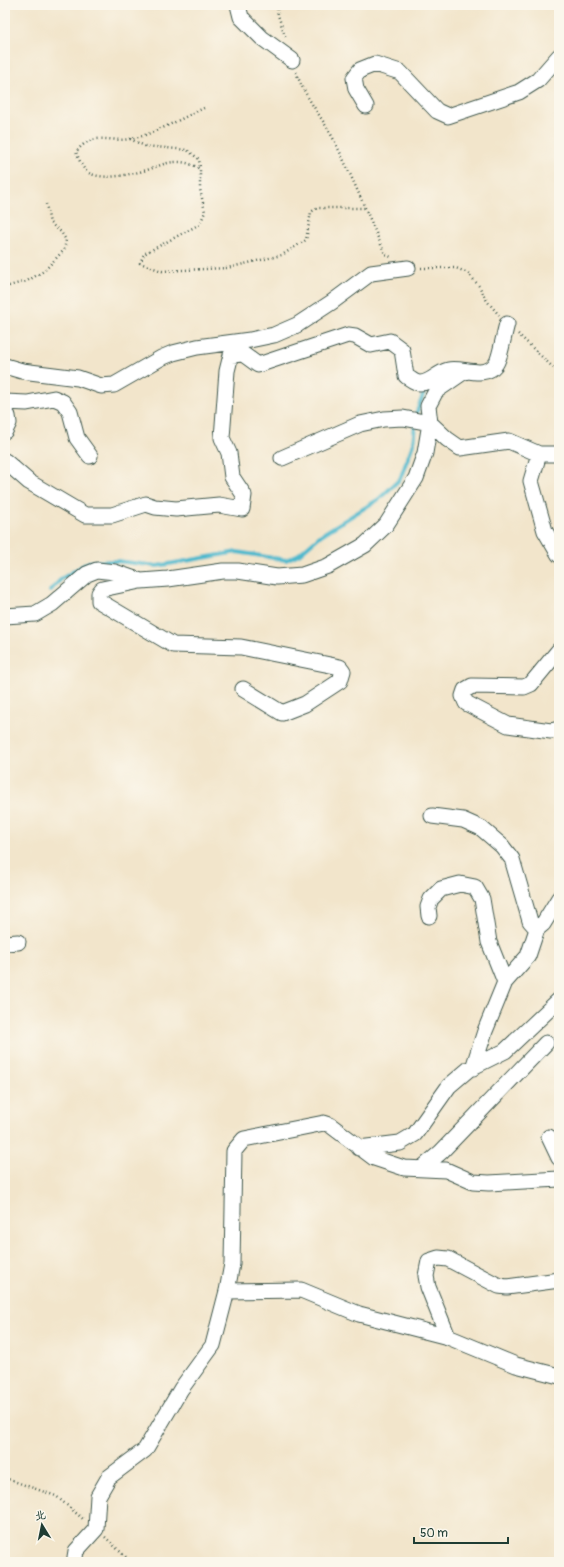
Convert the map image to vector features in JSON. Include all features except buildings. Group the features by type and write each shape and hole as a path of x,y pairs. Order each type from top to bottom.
{"lane":[{"path":"238,5 241,17 262,38 292,60"},
{"path":"366,106 356,89 354,78 360,70 375,64 400,72 437,111 448,116 519,92 538,80 559,56"},
{"path":"5,366 22,371 78,378 101,386 114,385 161,358 173,353 274,335 297,325 332,302 371,273 408,268"},
{"path":"5,461 30,482 85,515 112,514 146,504 155,507 176,509 219,505 242,508 244,495 232,477 229,453 222,438 227,371 232,355 243,354 258,365 348,335 355,336 371,346 390,341 402,350 406,376 416,382 422,383 447,370 471,370 483,373 491,370 496,364 507,324"},
{"path":"243,689 282,714 305,704 340,681 344,672 340,667 241,647 173,645 99,601 99,593 102,589 141,581 168,579 222,571 238,571 277,577 302,576 328,566 365,544 386,525 416,478 425,453 428,406 436,391 462,373 471,370"},
{"path":"5,402 27,404 54,398 62,402 70,412 77,438 90,456"},
{"path":"5,414 8,416 9,423 5,431"},
{"path":"282,458 360,424 384,419 403,418 426,421 460,448 509,441 539,454 559,454"},
{"path":"539,454 531,480 544,531 559,555"},
{"path":"5,616 36,614 52,604 87,574 97,570 115,572 141,581"},
{"path":"5,626 34,622 36,614"},
{"path":"559,650 532,684 524,687 472,686 465,690 463,696 466,703 508,725 551,731 559,729"},
{"path":"432,816 463,820 481,828 502,846 512,859 530,921 538,929"},
{"path":"429,916 428,907 431,899 441,889 460,884 475,887 482,899 489,942 505,982"},
{"path":"473,1068 485,1031 505,982 528,956 538,929 543,924 559,898"},
{"path":"359,1148 400,1142 415,1134 449,1086 469,1069 505,1051 559,1000"},
{"path":"421,1169 441,1152 546,1044"},
{"path":"76,1562 76,1551 96,1529 98,1496 109,1477 145,1450 181,1390 213,1345 227,1291 232,1264 234,1151 244,1139 324,1123 330,1124 359,1148 374,1158 404,1168 446,1170 473,1182 489,1183 559,1179"},
{"path":"549,1137 559,1158"},
{"path":"448,1337 428,1287 426,1276 429,1261 438,1258 448,1259 499,1286 507,1287 559,1280"},
{"path":"227,1291 301,1290 359,1314 448,1337 516,1365 559,1376"}],"path":[{"path":"277,5 278,15 287,40"},
{"path":"292,60 300,84 334,141 386,254 408,268 456,268 468,273 479,286 487,301 507,324 559,373"},
{"path":"200,169 190,163 176,162 161,164 126,175 107,177 88,173 80,163 76,152 83,143 101,138 129,139 154,131 204,108"},
{"path":"129,139 145,146 187,150 199,159 200,189 205,212 200,224 144,254 140,263 162,271 227,268 282,255 306,240 311,212 317,208 364,208"},
{"path":"5,287 28,281 44,271 64,250 66,240 61,232 50,223 46,204"},
{"path":"5,1478 56,1496 91,1523 132,1562"}],"waterway":[{"path":"415,417 426,387"},
{"path":"50,591 61,579 89,562 117,561 157,566 237,552 286,560 299,554 321,535 379,499 400,479 413,444 415,424"}]}
